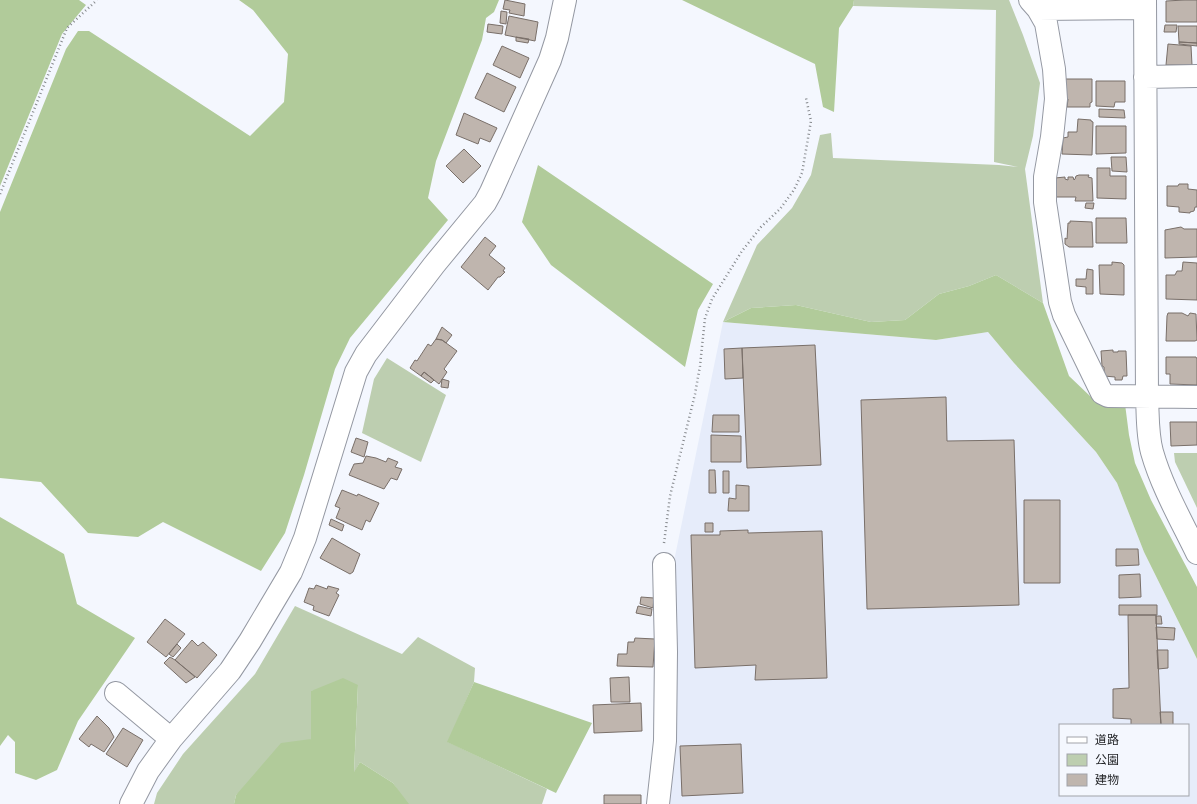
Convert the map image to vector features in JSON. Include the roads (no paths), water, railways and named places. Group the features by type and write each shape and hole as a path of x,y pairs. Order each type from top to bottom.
{"street":[{"path":"131,804 148,771 171,739 230,671 250,641 291,572 311,518 356,372 366,354 434,265 485,203 550,60 557,38 564,0"},
{"path":"1034,5 1146,4 1147,397 1149,438 1152,452 1169,497 1197,553"},
{"path":"1034,5 1046,23 1054,69 1056,99 1052,137 1045,177 1045,202 1060,302 1064,315 1102,393 1108,396 1197,397"},
{"path":"1146,77 1197,76"},
{"path":"658,804 665,741 666,652 664,564"},
{"path":"116,693 171,739"}]}
